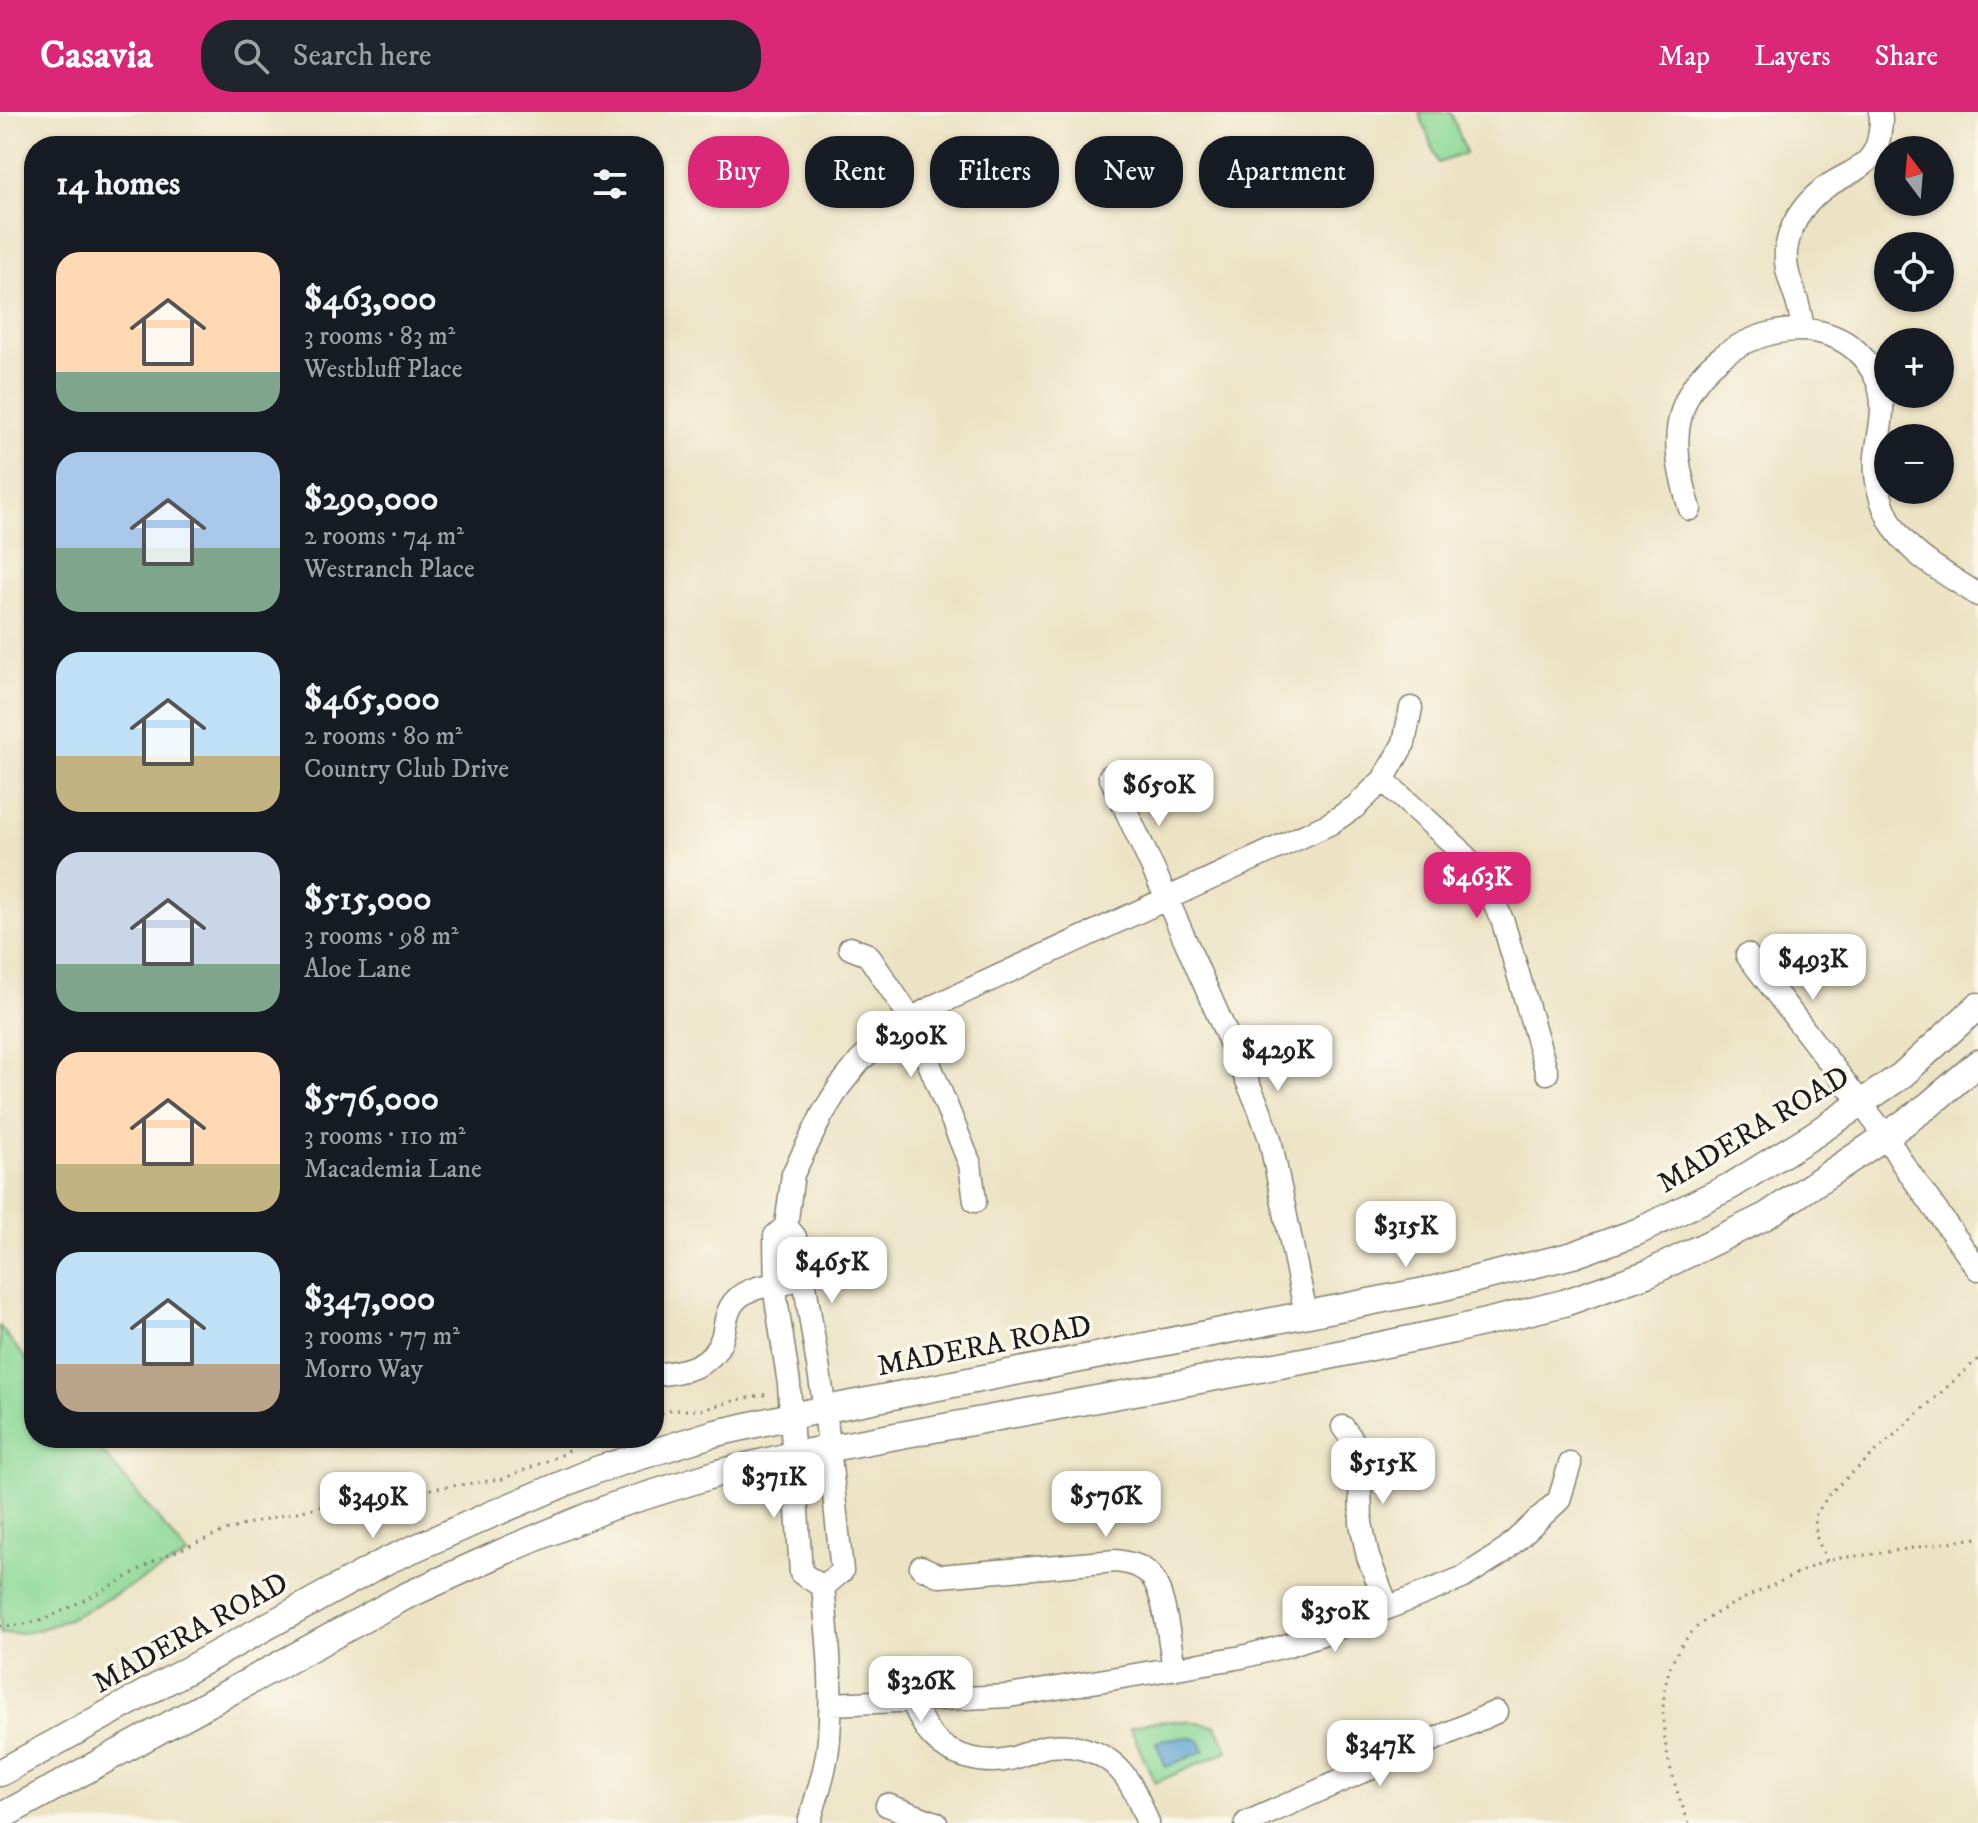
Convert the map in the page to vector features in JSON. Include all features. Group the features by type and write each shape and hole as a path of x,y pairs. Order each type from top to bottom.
{"main road":[{"name":"MADERA ROAD","path":"0,1773 386,1561 596,1470 712,1434 791,1416 1440,1288 1573,1255 1637,1232 1731,1186 1815,1134 1901,1076 1978,1006"},
{"path":"0,1817 404,1597 610,1507 722,1472 793,1455 1324,1357 1453,1330 1564,1303 1649,1273 1766,1216 1929,1105 1978,1063"}],"street":[{"path":"1803,329 1786,268 1786,248 1792,228 1796,217 1825,187 1852,174 1873,157 1879,141 1880,112"},
{"path":"1690,509 1679,472 1676,438 1683,406 1707,369 1722,355 1746,341 1779,331 1803,329 1834,336 1867,363 1881,392 1883,411 1876,459 1877,474 1878,488 1890,521 1909,547 1978,595"},
{"path":"823,1587 801,1573 789,1384 776,1299 775,1236 786,1226 793,1174 833,1096 859,1062 883,1039 911,1019 1329,824 1355,807 1383,780 1404,743 1411,708"},
{"path":"1110,776 1259,1108 1270,1139 1306,1314"},
{"path":"1383,780 1459,849 1490,893 1503,922 1547,1073"},
{"path":"850,948 868,955 911,1019 970,1164 975,1201"},
{"path":"1747,955 1886,1136 1978,1269"},
{"path":"786,1226 795,1237 825,1409 842,1571 823,1587"},
{"path":"664,1374 681,1372 706,1361 722,1339 726,1315 733,1302 747,1292 804,1280"},
{"path":"1343,1427 1356,1445 1361,1523 1368,1557 1388,1608"},
{"path":"831,1704 1009,1696 1242,1657 1285,1646 1462,1578 1503,1552 1559,1500 1570,1464"},
{"path":"921,1567 940,1576 1116,1561 1137,1565 1150,1575 1159,1589 1174,1669"},
{"path":"809,1823 821,1784 829,1740 830,1667 823,1587"},
{"path":"912,1701 936,1741 961,1755 997,1761 1059,1745 1091,1751 1105,1758 1127,1778 1148,1823"},
{"path":"1246,1823 1496,1712"},
{"path":"887,1805 936,1823"}],"path":[{"path":"1827,1561 1816,1536 1815,1516 1830,1493 1978,1359"},
{"path":"664,1412 701,1410 768,1394"},
{"path":"0,1626 44,1620 158,1559 254,1522 340,1502 502,1479 572,1448"},
{"path":"1689,1823 1668,1761 1663,1701 1676,1655 1693,1631 1753,1593 1827,1561 1978,1538"}],"green space":[{"path":"1419,112 1451,112 1466,153 1438,163"},
{"path":"0,1327 24,1357 24,1448 99,1448 188,1555 75,1616 31,1631 0,1634"},
{"path":"1174,1721 1216,1726 1228,1751 1155,1783 1130,1728 1150,1722"}],"water":[{"path":"1188,1737 1199,1740 1204,1751 1166,1767 1156,1743 1164,1739"}]}
